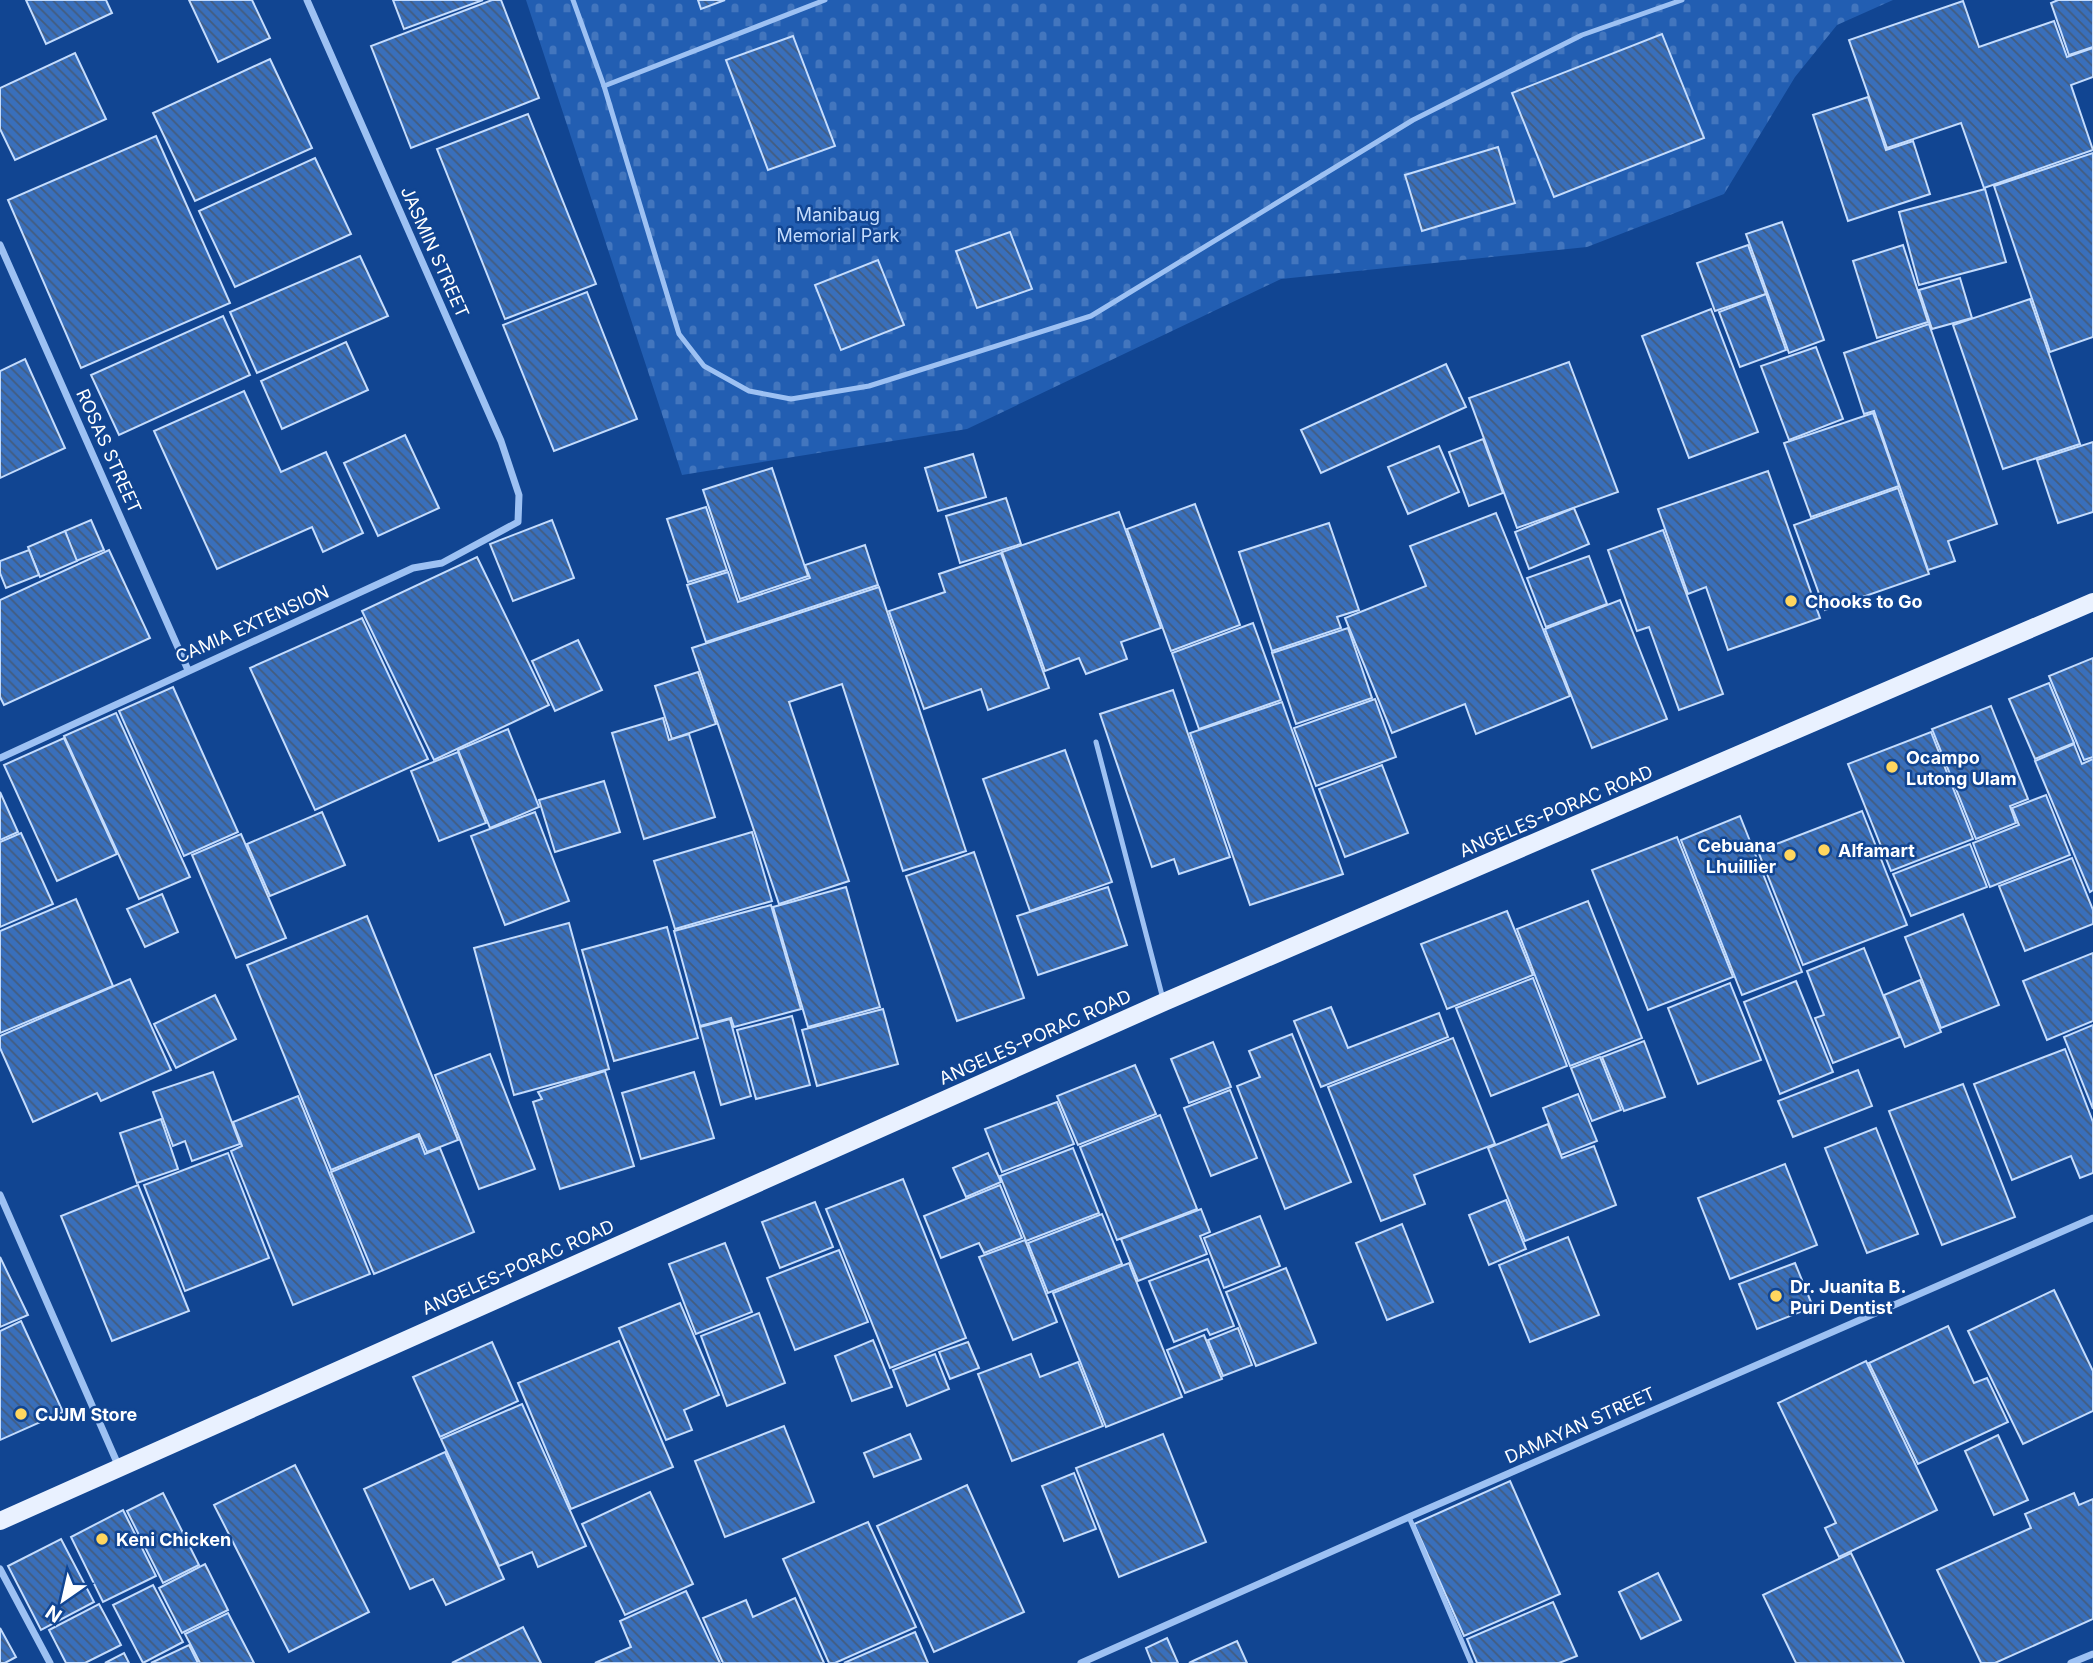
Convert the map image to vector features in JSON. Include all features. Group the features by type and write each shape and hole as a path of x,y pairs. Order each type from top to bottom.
{"main road":[{"name":"ANGELES-PORAC ROAD","path":"0,1521 1164,1002 2093,602"}],"street":[{"name":"JASMIN STREET","path":"307,0 501,441 519,495 518,522"},
{"name":"ROSAS STREET","path":"0,245 188,670"},
{"name":"CAMIA EXTENSION","path":"0,758 413,568 442,563 518,522"},
{"path":"0,1195 119,1468"},
{"name":"DAMAYAN STREET","path":"1082,1663 2093,1218"},
{"path":"0,1569 50,1663"},
{"path":"2071,1663 2093,1654"}],"lane":[{"path":"573,0 604,86 679,334 704,366 749,391 791,398 869,386 1091,316 1413,120 1582,35 1682,0"},
{"path":"604,86 825,0"},
{"path":"1096,742 1164,1002"},
{"path":"1409,1517 1471,1663"}],"green space":[{"name":"Manibaug Memorial Park","path":"526,0 1893,0 1837,25 1795,77 1724,194 1587,247 1281,279 967,429 682,475"}],"building":[{"path":"26,0 106,0 112,13 46,44"},
{"path":"189,0 252,0 270,38 218,62"},
{"path":"393,0 483,0 404,29"},
{"path":"492,0 501,0 539,98 411,148 371,46"},
{"path":"698,0 725,0 701,9"},
{"path":"2058,0 2093,0 2093,47 2069,55 2051,3"},
{"path":"1963,1 1979,47 2054,21 2067,57 2093,48 2093,77 2071,85 2093,150 1984,188 1961,123 1887,148 1849,40"},
{"path":"1662,34 1704,138 1554,197 1512,93"},
{"path":"793,36 835,146 768,170 726,60"},
{"path":"75,53 106,119 15,160 0,129 0,88"},
{"path":"270,59 312,148 195,201 153,113"},
{"path":"1868,97 1886,150 1913,141 1930,194 1848,221 1813,115"},
{"path":"528,114 596,284 505,319 437,149"},
{"path":"156,136 230,303 81,368 8,200"},
{"path":"1498,147 1515,203 1422,231 1405,175"},
{"path":"2093,153 2093,337 2050,352 1994,186"},
{"path":"315,158 351,234 235,287 199,211"},
{"path":"1985,189 2006,262 1919,285 1899,212"},
{"path":"1782,222 1824,340 1789,353 1746,234"},
{"path":"1010,232 1032,289 977,308 956,251"},
{"path":"1748,245 1766,294 1715,311 1697,263"},
{"path":"1903,245 1928,322 1877,338 1853,261"},
{"path":"360,256 388,316 257,373 230,312"},
{"path":"878,260 904,325 841,350 815,285"},
{"path":"1960,278 1972,318 1932,329 1919,290"},
{"path":"587,292 637,419 554,451 503,325"},
{"path":"1766,294 1786,350 1740,367 1719,312"},
{"path":"2030,299 2080,444 2003,469 1953,325"},
{"path":"1711,309 1758,432 1689,458 1642,336"},
{"path":"223,316 250,375 119,435 91,375"},
{"path":"1929,324 1997,524 1948,541 1955,561 1928,570 1874,411 1864,414 1844,353"},
{"path":"346,342 368,390 282,429 261,381"},
{"path":"1816,347 1843,419 1789,440 1761,366"},
{"path":"25,359 65,448 0,478 0,371"},
{"path":"1569,362 1618,492 1517,528 1469,398"},
{"path":"1446,364 1466,407 1321,473 1301,430"},
{"path":"244,391 281,472 326,452 363,533 323,552 312,527 217,569 154,431"},
{"path":"1873,413 1899,486 1811,517 1784,443"},
{"path":"405,435 439,508 378,536 344,463"},
{"path":"1483,439 1503,493 1469,506 1449,452"},
{"path":"2093,442 2093,512 2058,523 2037,460"},
{"path":"1439,446 1459,492 1408,514 1388,467"},
{"path":"973,454 986,497 938,511 925,468"},
{"path":"772,468 808,576 740,599 703,490"},
{"path":"1768,471 1820,618 1728,650 1706,587 1688,594 1658,509"},
{"path":"1898,488 1929,574 1825,610 1794,525"},
{"path":"1006,498 1021,544 960,563 946,516"},
{"path":"1195,504 1240,625 1171,651 1127,529"},
{"path":"706,507 727,570 688,582 667,519"},
{"path":"1574,508 1589,544 1529,569 1515,532"},
{"path":"1119,512 1161,628 1121,642 1127,659 1086,674 1079,658 1045,671 1002,552"},
{"path":"1496,513 1570,696 1476,734 1465,704 1392,733 1345,618 1426,586 1410,546"},
{"path":"91,520 104,550 76,561 65,531"},
{"path":"552,520 574,578 513,601 490,544"},
{"path":"1329,523 1359,610 1337,617 1341,628 1272,651 1239,552"},
{"path":"1663,530 1723,694 1679,710 1649,627 1637,631 1608,550"},
{"path":"65,531 77,561 40,577 28,547"},
{"path":"865,545 878,585 706,642 687,585 728,572 738,602 810,578 805,565"},
{"path":"29,550 39,575 6,588 0,573 0,561"},
{"path":"109,550 150,638 4,705 0,697 0,600"},
{"path":"1001,553 1049,688 988,710 981,689 924,709 889,611 945,592 939,574"},
{"path":"1589,556 1607,604 1546,627 1527,578"},
{"path":"477,557 549,705 434,760 362,611"},
{"path":"879,587 966,851 903,871 842,684 789,702 849,881 779,904 692,648"},
{"path":"1620,600 1667,719 1592,748 1545,629"},
{"path":"362,618 428,759 315,810 250,668"},
{"path":"1253,623 1281,700 1199,729 1172,653"},
{"path":"1348,628 1372,698 1296,724 1272,653"},
{"path":"578,640 602,690 555,711 532,661"},
{"path":"2093,658 2093,757 2084,760 2049,676"},
{"path":"698,672 716,724 672,739 655,686"},
{"path":"2049,683 2074,743 2035,759 2009,699"},
{"path":"173,687 238,832 184,856 119,711"},
{"path":"1173,690 1230,857 1179,874 1174,859 1152,867 1100,714"},
{"path":"1375,699 1396,757 1316,786 1294,728"},
{"path":"1282,702 1343,874 1250,905 1190,733"},
{"path":"1991,706 2028,799 2010,806 2016,823 1976,839 1932,729"},
{"path":"116,713 190,877 139,899 64,736"},
{"path":"663,718 669,740 689,734 715,817 644,839 612,733"},
{"path":"508,729 539,807 490,828 458,750"},
{"path":"1931,732 1973,839 1891,871 1848,764"},
{"path":"64,738 117,854 57,881 4,765"},
{"path":"2074,744 2082,764 2093,759 2093,890 2090,892 2035,761"},
{"path":"1065,750 1112,882 1030,911 983,779"},
{"path":"458,752 486,823 439,841 411,771"},
{"path":"1382,765 1408,833 1345,857 1319,789"},
{"path":"604,781 620,832 555,852 539,800"},
{"path":"0,792 18,832 0,840"},
{"path":"2046,795 2070,855 1990,887 1973,843 2019,825 2012,808"},
{"path":"1862,811 1907,925 1803,965 1758,851"},
{"path":"322,812 345,865 270,896 247,844"},
{"path":"535,812 569,901 505,925 471,836"},
{"path":"1740,816 1802,972 1742,995 1681,840"},
{"path":"752,832 772,901 675,929 654,861"},
{"path":"21,833 53,904 0,927 0,842"},
{"path":"241,834 286,938 236,958 192,855"},
{"path":"1677,837 1733,977 1648,1010 1592,870"},
{"path":"1970,844 1987,887 1911,916 1893,874"},
{"path":"974,852 1024,998 957,1021 906,876"},
{"path":"2072,858 2093,910 2093,924 2025,951 1999,886"},
{"path":"846,887 880,1007 808,1027 773,907"},
{"path":"1108,887 1127,945 1038,975 1017,916"},
{"path":"162,894 178,932 145,947 127,909"},
{"path":"76,899 113,986 0,1033 0,931"},
{"path":"1588,901 1642,1038 1570,1066 1517,929"},
{"path":"771,905 801,1009 734,1027 731,1018 700,1026 674,931"},
{"path":"1507,911 1533,975 1447,1009 1421,944"},
{"path":"1963,914 1999,1005 1941,1028 1905,937"},
{"path":"367,916 458,1140 427,1152 419,1134 331,1170 247,965"},
{"path":"569,923 609,1069 514,1095 474,948"},
{"path":"667,927 698,1038 614,1061 582,950"},
{"path":"1864,948 1900,1037 1833,1063 1815,1018 1824,1015 1807,971"},
{"path":"2093,953 2093,1021 2047,1040 2023,981"},
{"path":"1533,978 1567,1066 1491,1096 1456,1008"},
{"path":"130,979 171,1070 101,1101 97,1093 33,1122 0,1048 0,1036"},
{"path":"1920,980 1941,1032 1905,1047 1884,995"},
{"path":"1796,981 1833,1072 1780,1094 1744,1002"},
{"path":"1730,983 1761,1060 1698,1084 1668,1008"},
{"path":"215,995 236,1039 176,1068 154,1024"},
{"path":"1331,1007 1348,1048 1439,1013 1448,1037 1321,1087 1294,1021"},
{"path":"883,1009 898,1064 817,1086 802,1030"},
{"path":"792,1016 810,1085 756,1099 737,1030"},
{"path":"730,1019 751,1096 721,1105 700,1027"},
{"path":"2093,1025 2093,1109 2064,1037"},
{"path":"1292,1034 1351,1182 1285,1209 1237,1086 1260,1077 1249,1051"},
{"path":"1453,1038 1495,1144 1414,1175 1425,1204 1381,1221 1328,1087"},
{"path":"1644,1041 1665,1097 1624,1111 1602,1057"},
{"path":"1213,1042 1231,1087 1189,1103 1171,1059"},
{"path":"2065,1049 2093,1122 2093,1173 2080,1178 2071,1156 2012,1180 1974,1084"},
{"path":"490,1054 535,1169 479,1189 435,1075"},
{"path":"1600,1057 1621,1110 1592,1121 1571,1068"},
{"path":"1135,1065 1156,1114 1078,1145 1057,1096"},
{"path":"1858,1070 1872,1106 1793,1137 1778,1101"},
{"path":"605,1071 634,1166 560,1189 533,1102 542,1099 538,1092"},
{"path":"213,1072 240,1144 192,1161 185,1141 173,1146 153,1092"},
{"path":"694,1072 714,1138 641,1159 622,1093"},
{"path":"1963,1084 2015,1217 1942,1245 1889,1111"},
{"path":"1230,1090 1257,1158 1211,1176 1184,1108"},
{"path":"1578,1094 1597,1141 1561,1155 1543,1108"},
{"path":"298,1096 370,1274 293,1305 231,1151 242,1146 233,1122"},
{"path":"1057,1102 1074,1144 1002,1172 985,1129"},
{"path":"1160,1115 1197,1209 1117,1240 1080,1147"},
{"path":"161,1119 178,1169 137,1183 120,1133"},
{"path":"1548,1124 1562,1158 1594,1146 1616,1205 1525,1241 1488,1148"},
{"path":"1876,1128 1918,1234 1867,1253 1825,1148"},
{"path":"418,1136 425,1154 440,1148 474,1232 374,1274 331,1172"},
{"path":"1073,1148 1099,1213 1026,1241 1000,1176"},
{"path":"228,1153 269,1258 185,1291 144,1185"},
{"path":"988,1153 1001,1182 966,1197 953,1168"},
{"path":"1785,1164 1817,1245 1730,1279 1698,1198"},
{"path":"903,1179 966,1338 890,1368 826,1209"},
{"path":"138,1185 189,1311 112,1341 61,1216"},
{"path":"1000,1185 1022,1238 984,1253 979,1243 941,1258 924,1216"},
{"path":"1506,1200 1526,1249 1489,1265 1469,1215"},
{"path":"815,1202 833,1247 780,1268 762,1222"},
{"path":"1201,1209 1210,1232 1200,1236 1207,1254 1138,1281 1121,1239"},
{"path":"1102,1214 1122,1264 1048,1293 1028,1243"},
{"path":"1260,1216 1280,1266 1224,1288 1204,1238"},
{"path":"1402,1224 1433,1302 1387,1320 1356,1243"},
{"path":"1568,1237 1599,1315 1530,1342 1499,1265"},
{"path":"1025,1240 1057,1322 1013,1340 979,1257"},
{"path":"725,1243 752,1312 696,1334 669,1264"},
{"path":"839,1250 868,1322 795,1350 767,1278"},
{"path":"0,1257 28,1315 0,1327"},
{"path":"1208,1259 1234,1326 1210,1335 1207,1329 1174,1342 1149,1281"},
{"path":"1129,1263 1182,1397 1106,1427 1053,1293"},
{"name":"Dr. Juanita B. Puri Dentist","path":"1795,1263 1813,1307 1757,1329 1739,1284"},
{"path":"1286,1268 1316,1343 1256,1366 1226,1292"},
{"path":"2054,1290 2093,1371 2093,1411 2023,1444 1968,1331"},
{"path":"680,1303 719,1395 684,1410 692,1430 666,1440 619,1328"},
{"path":"759,1313 785,1383 727,1406 701,1336"},
{"path":"21,1321 63,1412 0,1440 0,1331"},
{"path":"1948,1326 1974,1383 1987,1378 2008,1422 1918,1464 1869,1363"},
{"path":"1238,1328 1252,1365 1223,1376 1208,1340"},
{"path":"1204,1335 1222,1379 1185,1393 1167,1350"},
{"path":"873,1340 892,1387 852,1401 835,1356"},
{"path":"619,1341 673,1467 571,1509 518,1383"},
{"path":"492,1342 518,1401 440,1437 413,1377"},
{"path":"968,1342 979,1368 950,1379 939,1352"},
{"path":"935,1354 949,1389 907,1406 893,1370"},
{"path":"1031,1354 1040,1377 1078,1362 1103,1426 1012,1461 978,1374"},
{"path":"1866,1361 1937,1510 1839,1557 1825,1528 1836,1523 1778,1403"},
{"path":"522,1404 586,1546 538,1567 532,1552 499,1566 441,1439"},
{"path":"784,1426 814,1502 725,1537 695,1461"},
{"path":"910,1434 921,1459 874,1477 864,1453"},
{"path":"1163,1434 1206,1542 1119,1577 1076,1468"},
{"path":"1998,1435 2028,1500 1994,1515 1965,1451"},
{"path":"445,1452 504,1579 446,1605 433,1579 410,1589 364,1489"},
{"path":"295,1465 369,1612 289,1652 214,1505"},
{"path":"1074,1473 1096,1529 1064,1541 1042,1486"},
{"path":"1510,1481 1560,1594 1464,1636 1414,1524"},
{"path":"967,1485 1024,1612 934,1652 877,1526"},
{"path":"650,1492 693,1584 625,1615 582,1524"},
{"path":"163,1493 199,1565 163,1583 127,1511"},
{"path":"2074,1493 2079,1505 2093,1499 2093,1619 1995,1663 1981,1663 1937,1570 2031,1528 2025,1514"},
{"path":"123,1510 156,1576 103,1602 71,1537"},
{"path":"868,1522 916,1627 835,1663 829,1663 783,1559"},
{"path":"61,1539 94,1602 41,1630 8,1566"},
{"path":"1851,1553 1904,1663 1796,1663 1763,1595"},
{"path":"205,1564 228,1610 182,1633 159,1588"},
{"path":"1658,1573 1681,1620 1641,1639 1619,1592"},
{"path":"153,1585 183,1642 143,1663 113,1605"},
{"path":"686,1591 720,1663 595,1663 631,1647 620,1621"},
{"path":"795,1598 824,1663 723,1663 703,1618 746,1600 753,1617"},
{"path":"1553,1602 1577,1656 1559,1663 1477,1663 1467,1639"},
{"path":"99,1604 121,1645 85,1663 66,1663 49,1630"},
{"path":"228,1613 254,1663 200,1663 185,1634"},
{"path":"523,1627 541,1663 452,1663"},
{"path":"0,1628 16,1657 5,1663 0,1663"},
{"path":"915,1632 928,1663 844,1663"},
{"path":"1167,1638 1178,1663 1152,1663 1146,1648"},
{"path":"1237,1641 1247,1663 1189,1663 1195,1660"},
{"path":"189,1645 198,1663 151,1663"},
{"path":"124,1653 129,1663 105,1663"}],"place":[{"name":"Chooks to Go","path":"1791,601"},
{"name":"Ocampo Lutong Ulam","path":"1892,767"},
{"name":"Alfamart","path":"1824,850"},
{"name":"Cebuana Lhuillier","path":"1790,855"},
{"name":"Dr. Juanita B. Puri Dentist","path":"1776,1296"},
{"name":"CJJM Store","path":"21,1414"},
{"name":"Keni Chicken","path":"102,1539"}]}
